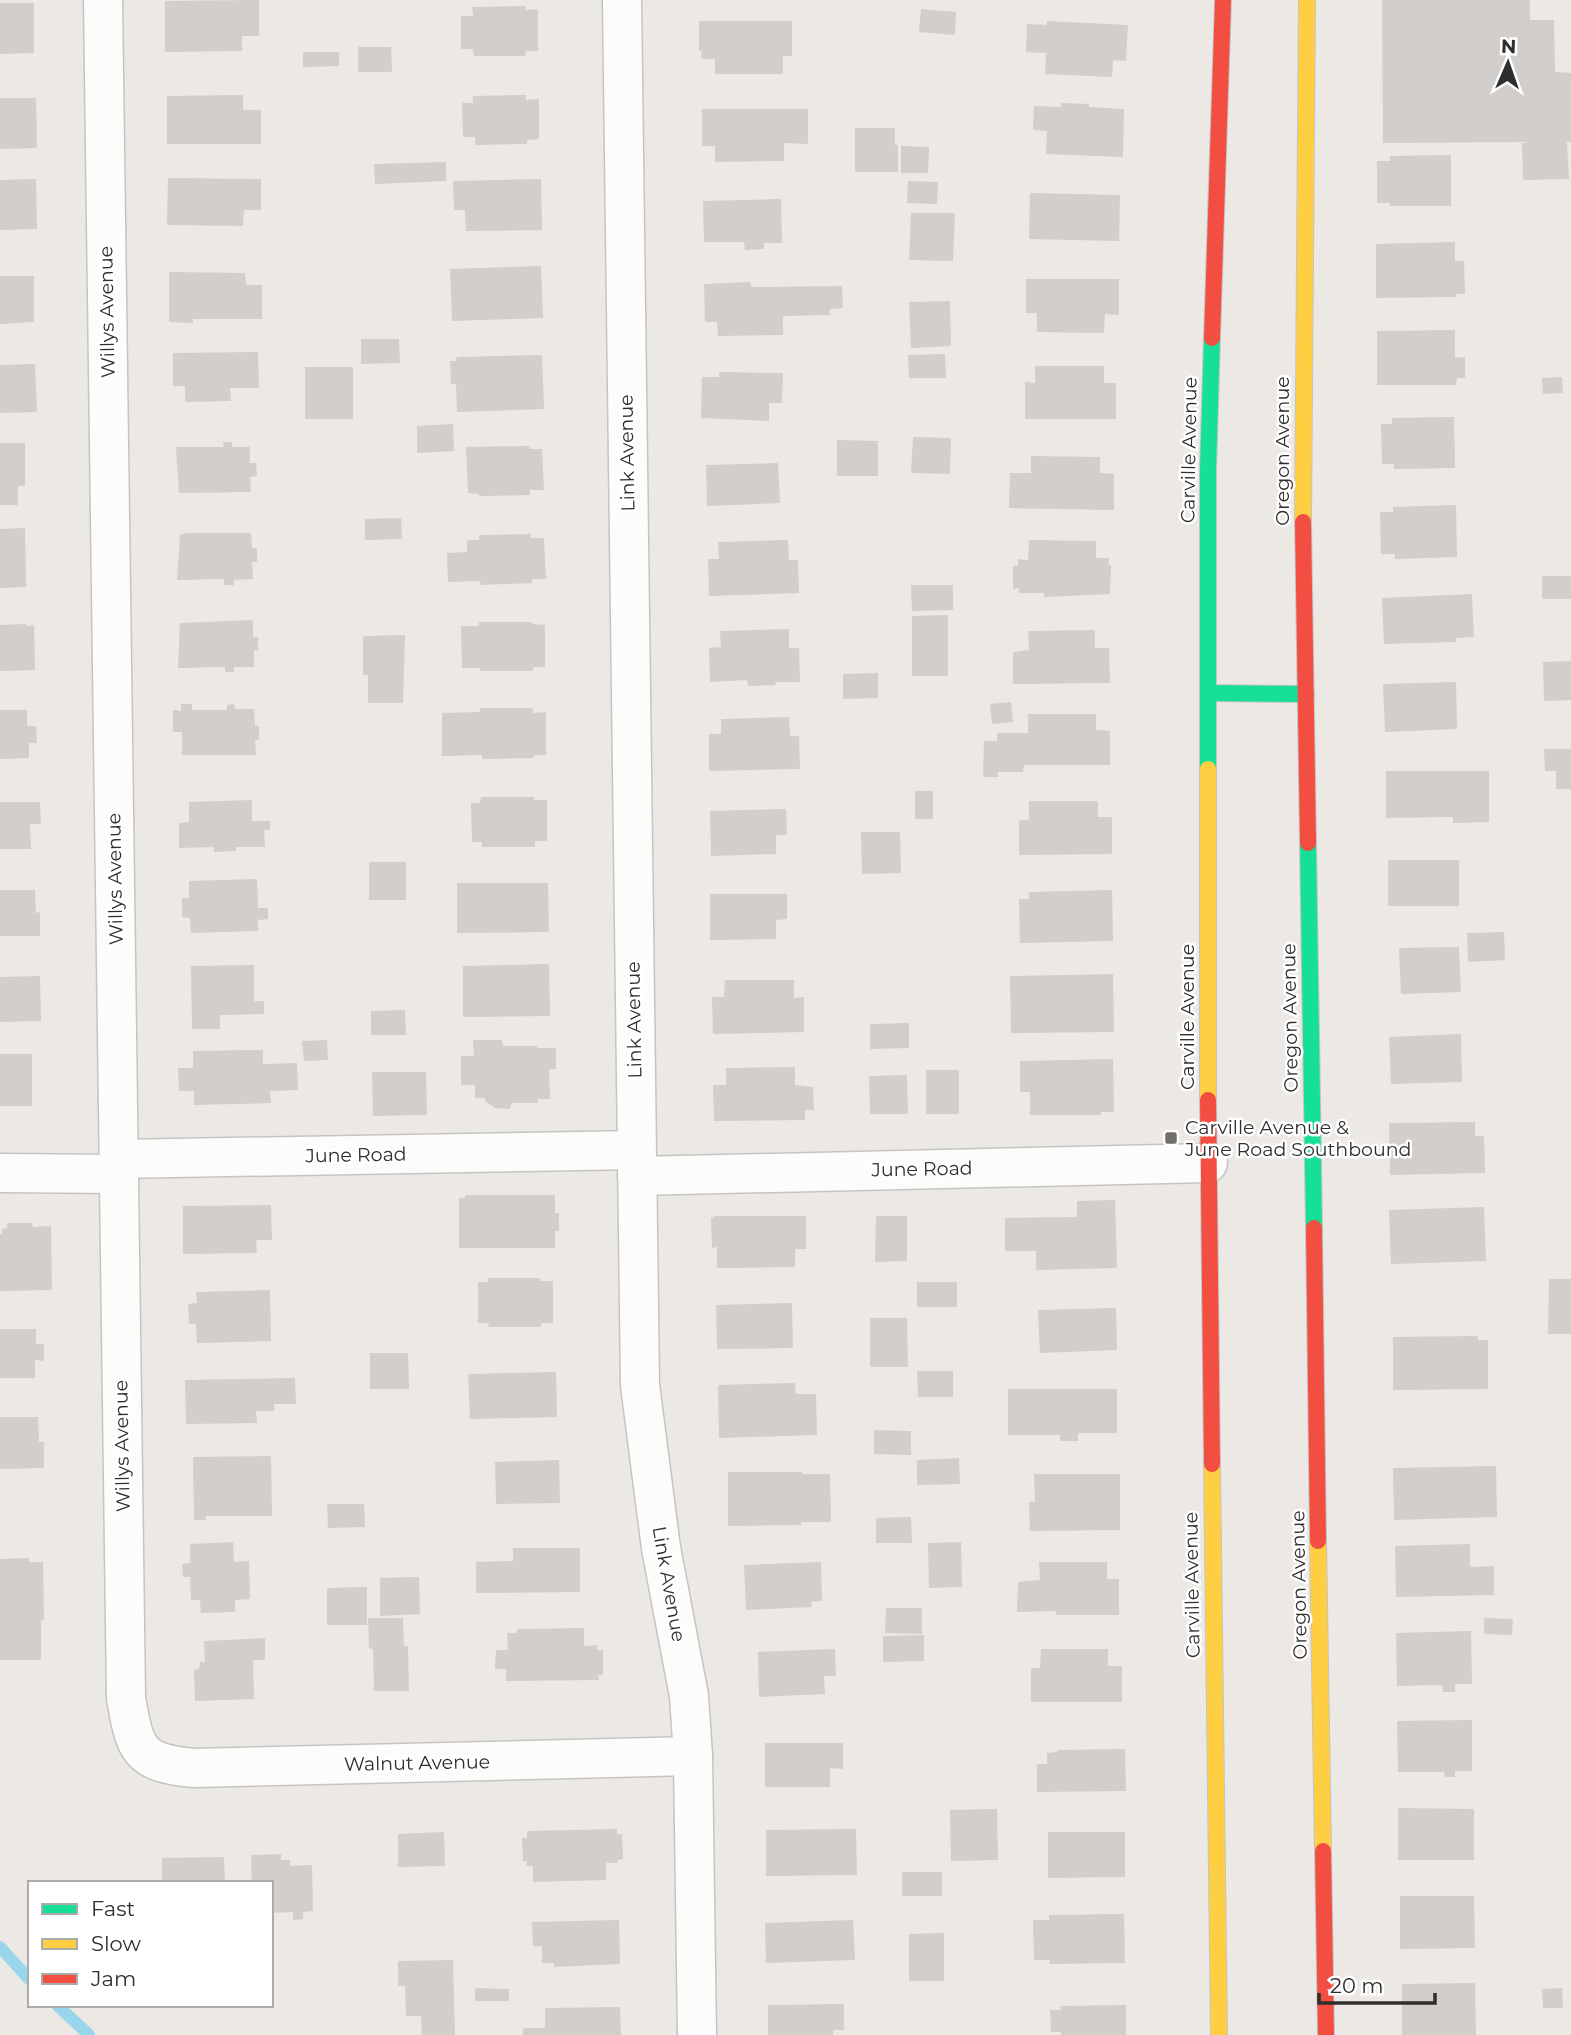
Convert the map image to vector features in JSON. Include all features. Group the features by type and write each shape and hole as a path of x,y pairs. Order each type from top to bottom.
{"street":[{"name":"Willys Avenue","path":"103,0 126,1698 132,1732 144,1754"},
{"name":"Link Avenue","path":"622,0 640,1385 661,1548 689,1696 693,1756 697,2035"},
{"name":"Carville Avenue","path":"1219,2035 1208,1163 1208,470 1223,0"},
{"name":"Oregon Avenue","path":"1307,0 1302,454 1326,2035"},
{"path":"1208,693 1306,694"},
{"name":"June Road","path":"0,1173 119,1166 1208,1163"},
{"name":"Walnut Avenue","path":"144,1754 165,1765 194,1768 693,1756"}],"building":[{"path":"259,0 259,36 242,36 242,51 165,52 165,1"},
{"path":"1382,0 1530,0 1530,20 1554,20 1555,72 1571,73 1571,142 1567,142 1569,179 1523,180 1522,143 1532,142 1383,143"},
{"path":"0,3 34,3 34,53 0,54"},
{"path":"526,6 525,10 538,9 538,51 526,51 525,56 474,56 473,49 461,49 461,16 473,16 472,7"},
{"path":"921,9 956,12 955,35 919,32"},
{"path":"699,21 792,21 792,56 783,56 783,74 715,74 715,59 701,59"},
{"path":"1047,21 1128,25 1126,61 1113,60 1112,77 1045,74 1046,53 1026,52 1027,24 1046,25"},
{"path":"358,47 391,47 392,72 358,72"},
{"path":"303,52 339,52 339,66 303,67"},
{"path":"243,95 243,110 261,110 261,144 167,144 167,96"},
{"path":"526,95 526,100 539,99 539,139 527,140 527,144 475,145 475,137 463,137 462,103 473,103 473,96"},
{"path":"0,98 36,98 37,148 0,149"},
{"path":"1061,103 1124,109 1123,157 1046,154 1047,131 1033,130 1034,106 1061,107"},
{"path":"702,109 808,109 808,144 784,143 784,161 715,162 715,146 702,146"},
{"path":"855,128 895,128 898,172 855,172"},
{"path":"901,146 929,147 928,173 901,173"},
{"path":"1451,155 1451,206 1390,206 1390,203 1377,203 1377,161 1390,161 1390,156"},
{"path":"446,162 446,181 375,184 374,164"},
{"path":"168,178 261,179 261,210 244,210 243,226 167,225"},
{"path":"36,179 37,229 0,230 0,180"},
{"path":"541,179 542,230 466,231 465,210 454,210 453,181"},
{"path":"908,181 938,182 937,204 907,203"},
{"path":"1030,193 1120,195 1119,241 1029,239"},
{"path":"781,199 782,243 764,243 764,249 745,250 744,242 704,242 703,201"},
{"path":"911,213 955,213 953,261 909,260"},
{"path":"1455,242 1455,261 1464,261 1465,294 1456,294 1456,297 1376,298 1376,244"},
{"path":"541,266 543,318 452,321 450,269"},
{"path":"169,272 245,273 246,285 262,285 262,319 193,319 193,323 169,322"},
{"path":"0,276 34,276 34,322 0,324"},
{"path":"1026,279 1119,279 1119,315 1105,314 1104,333 1037,332 1037,313 1026,313"},
{"path":"750,282 751,287 842,286 843,308 830,309 830,315 783,316 783,335 718,336 717,322 705,322 704,284"},
{"path":"950,301 951,346 911,348 909,302"},
{"path":"1455,330 1455,358 1465,357 1465,378 1457,378 1456,385 1377,385 1377,331"},
{"path":"361,339 399,339 400,363 361,364"},
{"path":"258,352 259,388 230,388 231,401 185,402 185,386 173,386 173,353"},
{"path":"945,354 946,378 909,378 908,355"},
{"path":"542,355 544,409 457,412 456,384 451,384 450,361 457,361 456,357"},
{"path":"35,364 37,412 0,413 0,365"},
{"path":"1035,366 1104,366 1104,383 1116,383 1116,419 1025,419 1025,382 1035,383"},
{"path":"305,367 353,367 353,419 305,419"},
{"path":"719,372 783,373 782,403 769,403 769,421 701,418 702,377 719,377"},
{"path":"1562,377 1563,393 1543,394 1542,378"},
{"path":"1454,417 1455,468 1394,469 1394,464 1382,464 1381,424 1392,424 1392,418"},
{"path":"453,424 454,451 417,453 417,426"},
{"path":"913,437 951,438 950,474 911,473"},
{"path":"837,440 878,441 878,476 837,476"},
{"path":"223,442 232,442 232,447 250,447 250,463 256,463 257,476 250,477 251,492 179,493 176,447 224,447"},
{"path":"0,443 25,443 25,486 18,486 18,505 0,505"},
{"path":"529,446 530,449 542,449 544,490 530,490 530,495 479,496 468,493 466,447"},
{"path":"1031,456 1100,457 1100,473 1114,474 1114,510 1009,508 1010,473 1031,473"},
{"path":"778,463 780,503 707,506 706,465"},
{"path":"1456,505 1457,557 1395,559 1395,554 1381,554 1380,512 1393,512 1393,507"},
{"path":"401,518 402,539 365,540 365,519"},
{"path":"25,528 26,587 0,588 0,529"},
{"path":"251,533 252,548 257,548 257,562 252,562 253,579 234,580 234,585 224,585 224,579 177,580 180,535"},
{"path":"531,534 530,538 544,538 546,579 532,579 532,583 481,585 480,581 448,582 447,553 467,552 467,540 479,540 479,535"},
{"path":"788,540 789,560 798,560 799,593 709,596 708,559 719,559 718,542"},
{"path":"1029,540 1096,541 1096,558 1109,558 1108,565 1111,565 1110,594 1044,597 1044,593 1019,593 1019,588 1013,589 1013,566 1018,566 1018,559 1028,560"},
{"path":"1542,576 1571,576 1571,599 1542,599"},
{"path":"911,585 953,585 953,610 912,611"},
{"path":"1472,594 1474,637 1456,638 1456,642 1384,644 1382,598"},
{"path":"948,615 948,676 912,676 912,616"},
{"path":"253,620 253,637 258,637 258,651 254,650 254,667 234,667 234,672 225,672 225,667 178,668 180,623"},
{"path":"479,622 532,622 545,625 545,667 533,667 533,671 480,671 480,668 462,668 461,626 479,626"},
{"path":"0,625 34,625 35,670 0,671"},
{"path":"789,629 789,648 799,648 800,682 748,686 747,680 710,682 709,648 721,647 720,631"},
{"path":"1095,630 1095,648 1109,648 1110,683 1013,684 1013,652 1029,650 1028,631"},
{"path":"405,635 403,703 368,703 368,675 363,675 363,636"},
{"path":"1571,661 1571,700 1544,701 1543,662"},
{"path":"878,673 878,698 843,699 843,674"},
{"path":"1456,682 1457,729 1385,732 1383,684"},
{"path":"1011,702 1013,722 992,724 990,704"},
{"path":"181,704 192,704 192,710 227,710 227,705 234,704 235,709 254,709 255,726 259,726 259,740 255,739 256,755 182,755 182,732 173,732 173,710 181,711"},
{"path":"480,708 533,708 533,713 546,712 546,755 534,755 534,758 482,759 482,755 442,756 442,713 480,712"},
{"path":"0,710 27,710 27,726 36,726 37,743 29,743 29,758 0,759"},
{"path":"1028,714 1096,714 1096,730 1110,731 1110,765 1024,765 1023,772 998,772 998,777 983,777 984,741 997,741 997,733 1028,733"},
{"path":"789,717 790,736 799,736 800,769 709,771 709,734 721,734 721,719"},
{"path":"1544,749 1571,749 1571,789 1556,789 1556,771 1545,771"},
{"path":"1386,771 1489,771 1489,822 1453,823 1453,817 1386,818"},
{"path":"915,791 933,791 933,819 915,819"},
{"path":"481,797 534,797 534,800 547,800 547,841 535,841 535,847 482,847 482,842 472,842 471,803 480,803"},
{"path":"252,800 252,821 270,821 270,830 264,830 265,847 236,847 236,851 214,852 214,847 179,848 179,823 189,822 189,802"},
{"path":"1029,801 1098,801 1098,817 1112,817 1112,854 1019,855 1019,820 1029,820"},
{"path":"0,802 40,802 41,824 30,824 31,849 0,849"},
{"path":"786,809 787,835 776,835 776,854 711,856 710,811"},
{"path":"861,832 900,832 901,873 862,874"},
{"path":"1388,860 1459,860 1459,906 1388,906"},
{"path":"369,862 406,862 406,900 369,900"},
{"path":"257,879 258,908 268,908 268,919 258,920 258,931 191,933 190,918 182,917 182,898 189,898 189,881"},
{"path":"457,883 548,883 549,932 457,933"},
{"path":"0,890 35,890 36,913 40,912 40,936 0,936"},
{"path":"1112,890 1113,941 1020,943 1019,899 1029,899 1029,892"},
{"path":"710,894 787,894 787,919 776,920 776,939 710,940"},
{"path":"1504,932 1505,960 1468,962 1467,933"},
{"path":"1459,947 1461,992 1401,994 1399,948"},
{"path":"549,964 550,1016 463,1017 463,966"},
{"path":"254,965 254,1001 264,1001 264,1014 220,1015 220,1029 192,1029 191,966"},
{"path":"1113,974 1114,1032 1011,1033 1010,976"},
{"path":"40,976 41,1021 0,1022 0,977"},
{"path":"725,980 794,980 794,998 804,997 804,1032 713,1034 712,997 724,997"},
{"path":"405,1010 406,1035 371,1035 371,1011"},
{"path":"909,1023 909,1048 870,1049 870,1024"},
{"path":"1461,1034 1462,1082 1391,1084 1389,1037"},
{"path":"327,1040 328,1060 304,1061 302,1041"},
{"path":"473,1040 502,1040 503,1046 556,1048 556,1069 549,1069 550,1099 537,1099 538,1103 512,1103 509,1109 495,1108 485,1101 485,1098 475,1098 475,1085 461,1085 461,1056 474,1056"},
{"path":"263,1050 263,1064 297,1063 298,1090 270,1091 271,1103 194,1105 194,1091 179,1091 178,1068 193,1068 193,1051"},
{"path":"0,1054 32,1054 32,1106 0,1106"},
{"path":"1113,1059 1114,1112 1101,1112 1101,1115 1030,1115 1030,1092 1020,1092 1020,1061"},
{"path":"795,1067 795,1085 813,1087 814,1110 805,1110 805,1120 714,1121 713,1085 726,1085 726,1068"},
{"path":"926,1070 959,1070 959,1114 926,1114"},
{"path":"372,1072 426,1072 427,1115 373,1116"},
{"path":"907,1075 908,1114 870,1114 869,1076"},
{"path":"1475,1122 1475,1136 1484,1136 1485,1173 1390,1175 1389,1123"},
{"path":"465,1195 555,1195 559,1231 555,1231 555,1248 459,1248 459,1198 465,1198"},
{"path":"1115,1200 1117,1268 1036,1270 1036,1251 1005,1251 1005,1218 1077,1217 1077,1201"},
{"path":"271,1205 272,1240 256,1240 257,1253 183,1254 183,1206"},
{"path":"1484,1207 1486,1261 1391,1264 1389,1210"},
{"path":"806,1216 806,1249 795,1249 795,1267 717,1268 717,1247 712,1248 711,1218"},
{"path":"876,1216 907,1216 907,1261 875,1262"},
{"path":"7,1223 32,1223 33,1227 51,1226 52,1290 0,1291 0,1234 2,1229 7,1228"},
{"path":"488,1278 540,1278 540,1281 553,1281 553,1323 541,1323 541,1327 488,1327 489,1323 478,1323 478,1282 488,1282"},
{"path":"1549,1279 1571,1279 1571,1334 1548,1334"},
{"path":"917,1282 957,1282 957,1307 917,1307"},
{"path":"270,1290 271,1341 197,1343 196,1324 189,1324 188,1304 197,1303 196,1292"},
{"path":"792,1303 793,1348 717,1349 716,1305"},
{"path":"1116,1308 1117,1350 1040,1353 1038,1310"},
{"path":"870,1318 907,1318 908,1367 870,1367"},
{"path":"0,1329 36,1329 36,1344 44,1344 44,1361 35,1360 35,1378 0,1378"},
{"path":"1478,1336 1478,1340 1488,1340 1488,1389 1393,1390 1393,1337"},
{"path":"370,1353 408,1353 409,1389 370,1389"},
{"path":"917,1371 953,1371 953,1397 918,1397"},
{"path":"556,1372 557,1417 470,1419 468,1374"},
{"path":"295,1378 296,1404 274,1404 274,1411 256,1411 257,1423 186,1424 185,1380"},
{"path":"795,1383 796,1394 816,1394 817,1435 719,1438 718,1385"},
{"path":"1008,1389 1117,1389 1117,1433 1078,1433 1078,1441 1060,1441 1060,1435 1008,1435"},
{"path":"0,1417 38,1417 39,1442 44,1442 44,1468 0,1469"},
{"path":"874,1430 911,1431 911,1455 874,1454"},
{"path":"271,1456 272,1516 206,1516 206,1520 194,1520 193,1457"},
{"path":"959,1458 960,1484 917,1485 917,1460"},
{"path":"559,1460 560,1503 496,1504 495,1462"},
{"path":"1496,1466 1497,1517 1394,1520 1393,1468"},
{"path":"728,1472 830,1474 831,1522 728,1526"},
{"path":"1034,1474 1120,1474 1120,1530 1030,1531 1029,1502 1035,1502"},
{"path":"327,1504 364,1504 365,1527 328,1528"},
{"path":"911,1517 912,1543 876,1543 876,1518"},
{"path":"233,1542 234,1562 249,1561 250,1599 235,1600 235,1612 201,1613 200,1600 191,1600 190,1577 183,1577 182,1564 190,1563 190,1544"},
{"path":"961,1542 962,1587 929,1588 928,1543"},
{"path":"1470,1544 1470,1567 1494,1566 1494,1595 1396,1597 1395,1546"},
{"path":"513,1548 580,1548 580,1592 476,1593 476,1562 513,1561"},
{"path":"29,1558 29,1562 43,1562 44,1620 41,1620 41,1660 0,1660 0,1559"},
{"path":"821,1562 822,1601 811,1602 812,1607 746,1610 744,1565"},
{"path":"1039,1562 1107,1562 1107,1579 1119,1579 1119,1615 1056,1615 1056,1611 1017,1612 1018,1582 1040,1580"},
{"path":"419,1577 420,1614 380,1616 380,1578"},
{"path":"367,1587 367,1625 327,1625 327,1588"},
{"path":"886,1608 922,1608 922,1634 885,1633"},
{"path":"368,1618 403,1618 404,1646 408,1646 409,1691 374,1691 373,1649 369,1648"},
{"path":"1484,1618 1513,1619 1512,1635 1484,1634"},
{"path":"584,1628 584,1646 597,1645 597,1650 603,1650 603,1675 598,1675 599,1680 506,1681 506,1669 495,1669 496,1650 508,1650 507,1633 517,1633 517,1629"},
{"path":"1471,1631 1472,1684 1455,1684 1455,1692 1443,1692 1442,1685 1397,1686 1396,1633"},
{"path":"924,1635 924,1661 883,1662 883,1636"},
{"path":"265,1638 265,1660 253,1660 254,1699 195,1701 194,1670 199,1669 200,1662 205,1662 204,1641"},
{"path":"835,1649 836,1676 824,1676 825,1694 759,1697 758,1652"},
{"path":"1041,1649 1108,1649 1108,1666 1122,1666 1122,1702 1031,1702 1031,1668 1040,1668"},
{"path":"1472,1720 1472,1771 1455,1771 1455,1777 1445,1777 1444,1772 1398,1772 1397,1721"},
{"path":"765,1743 843,1743 843,1769 830,1768 830,1787 765,1787"},
{"path":"1125,1749 1126,1791 1037,1792 1037,1764 1047,1764 1047,1753 1057,1750"},
{"path":"1398,1808 1474,1809 1474,1860 1398,1860"},
{"path":"997,1809 998,1860 951,1861 950,1810"},
{"path":"617,1829 617,1834 622,1834 623,1859 617,1860 618,1863 606,1863 606,1880 533,1882 533,1866 526,1866 527,1861 523,1861 522,1838 527,1838 527,1831"},
{"path":"856,1829 857,1875 766,1876 766,1830"},
{"path":"444,1832 445,1866 398,1867 398,1834"},
{"path":"1048,1832 1125,1832 1125,1877 1048,1878"},
{"path":"281,1854 281,1860 290,1860 290,1866 312,1865 313,1911 303,1912 303,1919 293,1920 293,1912 273,1913 273,1881 252,1881 251,1855"},
{"path":"224,1857 225,1881 162,1881 162,1858"},
{"path":"902,1872 942,1872 942,1896 902,1896"},
{"path":"1400,1896 1474,1896 1475,1948 1400,1949"},
{"path":"1124,1914 1125,1963 1049,1964 1050,1960 1034,1960 1033,1920 1049,1920 1049,1915"},
{"path":"619,1920 620,1964 554,1967 554,1963 542,1963 542,1946 533,1946 532,1922"},
{"path":"853,1920 855,1960 766,1963 765,1923"},
{"path":"944,1933 944,1981 909,1981 909,1934"},
{"path":"453,1960 455,2035 422,2035 421,2016 406,2016 405,1986 398,1986 398,1961"},
{"path":"1475,1983 1476,2035 1402,2035 1402,1984"},
{"path":"475,1988 509,1989 509,2001 475,2001"},
{"path":"1562,1988 1563,2008 1543,2008 1542,1989"},
{"path":"844,2004 844,2030 833,2030 833,2035 768,2035 768,2005"},
{"path":"1126,2005 1126,2035 1061,2035 1061,2032 1051,2032 1050,2010 1061,2010 1060,2006"},
{"path":"620,2007 621,2035 523,2035 523,2028 545,2028 545,2008"}],"waterway":[{"path":"0,1947 28,1978"},
{"path":"59,2007 89,2035"}],"traffic: fast":[{"path":"1208,769 1208,470 1212,338"},
{"path":"1208,693 1306,694"},
{"path":"1308,843 1314,1228"}],"traffic: slow":[{"path":"1303,522 1307,0"},
{"path":"1208,769 1208,1100"},
{"path":"1212,1464 1219,2035"},
{"path":"1318,1541 1323,1851"}],"traffic: jam":[{"path":"1212,338 1223,0"},
{"path":"1303,522 1308,843"},
{"path":"1208,1100 1212,1464"},
{"path":"1314,1228 1318,1541"},
{"path":"1323,1851 1326,2035"}],"place":[{"name":"Carville Avenue & June Road Southbound","path":"1171,1138"}]}
